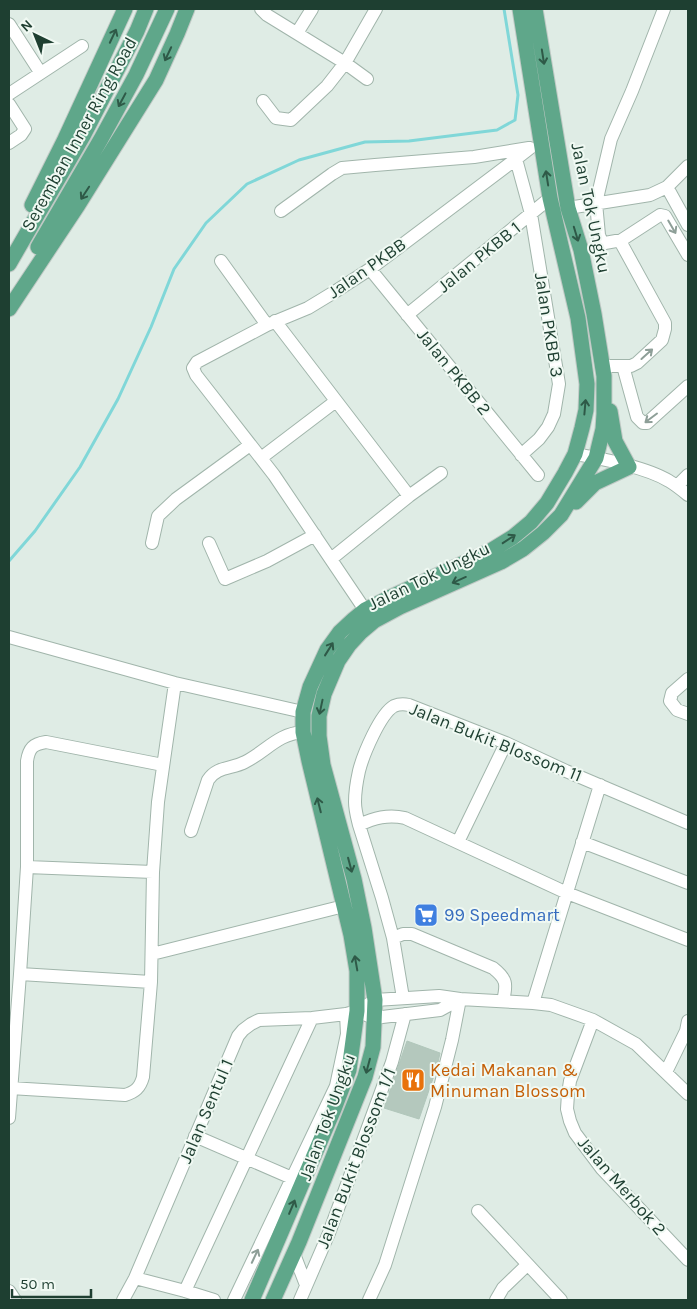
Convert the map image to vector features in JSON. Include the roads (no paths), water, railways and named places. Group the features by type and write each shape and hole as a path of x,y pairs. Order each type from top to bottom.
{"main road":[{"path":"9,253 125,9"},
{"name":"Seremban Inner Ring Road","path":"9,264 83,136 137,31 146,9"},
{"name":"Seremban Inner Ring Road","path":"9,302 136,75 167,9"},
{"path":"9,309 83,197 156,80 187,9"},
{"name":"Jalan Tok Ungku","path":"252,1300 349,1070 352,1013 357,971 344,906 303,732 303,712 310,687 328,650 340,632 365,610 492,550 513,537 531,522 547,503 575,454 586,410 587,384 578,318 536,147 520,9"},
{"name":"Jalan Tok Ungku","path":"273,1300 294,1254 365,1077 372,1047 376,1000 366,936 354,879 324,765 319,736 319,716 324,694 338,661 361,632 400,607 501,562 523,549 561,515 596,458 602,428 604,376 581,250 568,208 535,9"},
{"path":"561,515 568,512 595,483 629,467 615,441 609,405 604,399"}],"street":[{"path":"261,9 267,15 345,63 367,79"},
{"path":"297,33 312,9"},
{"path":"263,100 276,118 291,120 328,86 345,63 376,9"},
{"path":"664,9 611,139 596,203 599,235 605,243 620,242 662,214 688,255"},
{"path":"9,24 40,72"},
{"path":"9,94 82,46"},
{"path":"9,104 25,129 21,135 9,144"},
{"path":"281,211 342,168 474,157 536,147"},
{"name":"Jalan PKBB","path":"250,445 196,375 193,368 197,362 271,323 308,308 370,269 516,159 536,147"},
{"name":"Jalan PKBB 3","path":"516,159 531,214 560,384 554,414 548,427 539,439 521,455"},
{"path":"568,208 650,195 667,187 688,166"},
{"path":"667,187 688,225"},
{"name":"Jalan PKBB 1","path":"407,316 550,198"},
{"path":"602,366 631,366 637,363 662,340 665,329 665,323 620,242"},
{"path":"221,261 336,401 409,496"},
{"name":"Jalan PKBB 2","path":"370,269 538,475"},
{"path":"624,366 637,417 643,423 647,422 688,386"},
{"path":"261,458 336,401"},
{"path":"152,543 158,516 176,499 250,445 274,475 365,610"},
{"path":"575,454 646,471 669,481 688,495"},
{"path":"331,559 409,496 441,473"},
{"path":"676,486 688,475"},
{"path":"209,543 225,579 267,561 315,535"},
{"path":"9,637 175,683 303,712"},
{"path":"688,680 672,693 670,701 677,710 688,714"},
{"path":"10,1088 125,1095 137,1090 141,1084 151,982 158,802 175,683"},
{"name":"Jalan Bukit Blossom 11","path":"403,998 393,938 359,825 355,800 359,770 373,734 385,714 395,706 409,705 506,744 688,823"},
{"path":"191,831 211,775 225,768 244,763 286,735 303,732"},
{"path":"9,1118 27,867 28,752 38,743 46,742 163,765"},
{"path":"458,842 506,744"},
{"path":"533,1003 600,785"},
{"path":"359,825 382,816 405,818 567,892 688,940"},
{"path":"582,842 688,883"},
{"path":"27,867 154,872"},
{"path":"152,954 344,906"},
{"path":"393,938 403,934 412,934 493,968 502,975 505,983 503,1001"},
{"path":"20,974 151,982"},
{"path":"234,1300 336,1086 352,1013 376,1000 439,996 551,1005 593,1020 636,1044 688,1094"},
{"path":"352,1013 374,1018 440,1010 460,999"},
{"path":"369,1300 385,1265 435,1107 460,999"},
{"name":"Jalan Sentul 1","path":"122,1300 135,1278 234,1045 243,1030 259,1020 312,1018 352,1013"},
{"name":"Jalan Bukit Blossom 1/1","path":"300,1300 329,1233 389,1071 405,1014"},
{"path":"185,1291 312,1018"},
{"name":"Jalan Merbok 2","path":"593,1020 570,1081 568,1094 570,1121 575,1133 602,1169 688,1260"},
{"path":"666,1072 686,1031 688,1021"},
{"path":"195,1136 292,1178"},
{"path":"478,1212 561,1300"},
{"path":"294,1254 306,1285"},
{"path":"496,1300 503,1288 527,1265"},
{"path":"135,1278 214,1300"},
{"path":"9,1291 15,1300"}],"waterway":[{"path":"9,561 35,531 80,467 118,399 151,327 174,269 206,223 247,184 299,160 365,142 409,141 497,130 515,120 518,95 504,9"}],"place":[{"name":"99 Speedmart","path":"426,915"},
{"name":"Kedai Makanan & Minuman Blossom","path":"413,1080"}]}
